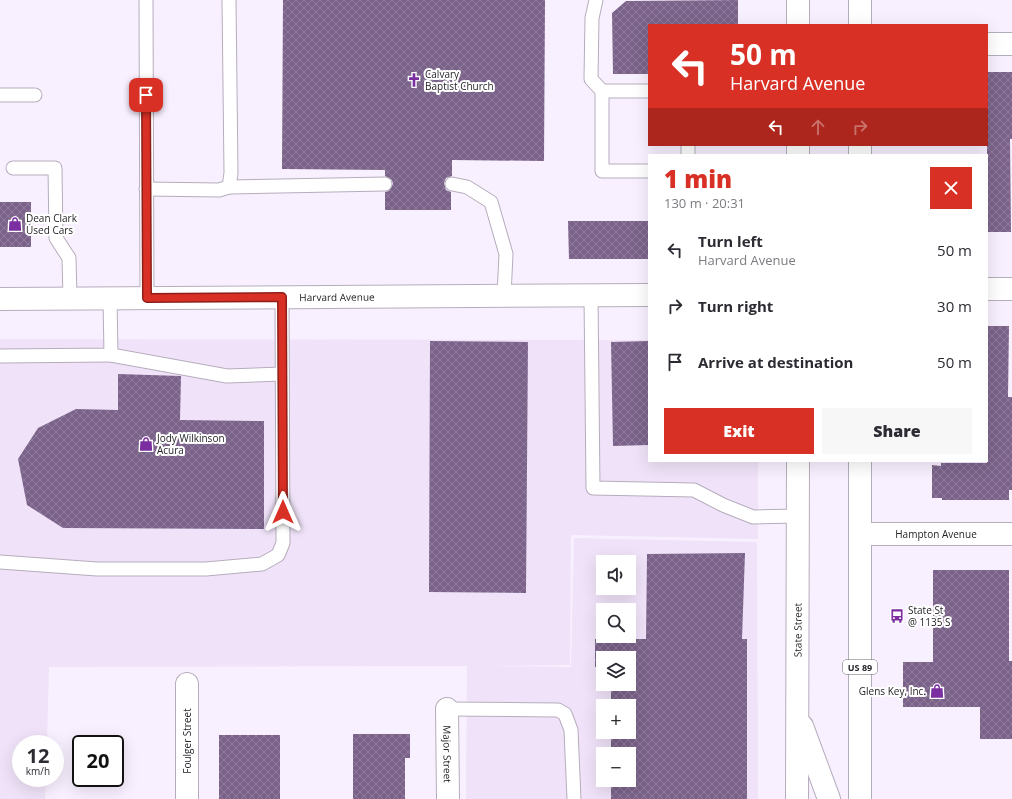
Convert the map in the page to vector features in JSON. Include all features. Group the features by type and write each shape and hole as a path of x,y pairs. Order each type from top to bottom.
{"street":[{"path":"798,0 798,24"},
{"path":"860,0 860,24"},
{"path":"988,44 1012,44"},
{"path":"988,289 1012,289"},
{"name":"Harvard Avenue","path":"0,298 648,295"},
{"name":"State Street","path":"797,799 798,462"},
{"name":"US 89","path":"860,462 860,799"},
{"name":"Hampton Avenue","path":"860,534 1012,534"},
{"name":"Foulger Street","path":"186,684 187,799"},
{"name":"Major Street","path":"447,709 448,799"},
{"path":"797,713 829,799"}],"lane":[{"path":"146,0 147,298"},
{"path":"229,0 231,173 229,187"},
{"path":"596,0 592,18 591,79 602,91 602,171 648,171"},
{"path":"602,91 648,91"},
{"path":"0,95 35,95"},
{"path":"13,168 55,168 56,238 69,258 70,298"},
{"path":"146,189 220,190 229,187 385,184"},
{"path":"452,184 467,187 491,202 506,254 504,296"},
{"path":"591,295 593,488 694,490 723,506 753,517 798,516"},
{"path":"0,562 96,569 206,569 262,564 278,555 283,543 282,297"},
{"path":"110,298 111,355"},
{"path":"0,356 111,355 227,376 282,374"},
{"path":"447,709 558,710 565,714 571,730 574,799"}],"shaded area":[{"path":"0,339 648,340 648,462 758,462 758,539 571,535 570,665 491,666 571,667 574,538 757,542 758,799 466,799 467,666 49,667 47,735 12,735 12,787 46,787 45,799 0,799"}],"building":[{"name":"Calvary Baptist Church","path":"283,0 545,0 544,161 452,160 452,176 446,178 444,183 446,190 451,192 451,210 385,210 385,192 389,191 393,184 392,180 385,176 385,170 282,169"},
{"path":"738,0 738,24 648,24 648,74 613,74 612,13 626,1"},
{"path":"988,72 1012,72 1012,139 1010,139 1011,232 988,232"},
{"name":"Dean Clark Used Cars","path":"0,202 31,202 31,247 0,247"},
{"path":"568,221 648,221 648,259 569,259"},
{"path":"988,326 1009,326 1008,397 1012,397 1012,490 1009,490 1009,500 942,500 942,498 932,498 932,465 941,466 941,463 987,463"},
{"path":"430,341 528,342 526,593 429,592"},
{"path":"648,341 648,445 613,446 611,342"},
{"name":"Jody Wilkinson Acura","path":"118,374 181,376 180,420 264,421 264,529 63,528 27,505 18,459 38,428 76,409 118,410"},
{"path":"745,553 742,639 747,639 747,799 611,799 611,787 636,787 636,747 611,747 611,739 636,739 636,699 611,699 611,691 636,691 636,651 596,651 595,667 595,639 596,643 636,643 636,639 646,639 647,554"},
{"path":"933,570 1009,570 1009,661 1012,661 1012,739 980,739 980,707 903,707 903,662 933,662"},
{"path":"353,734 410,734 410,758 405,758 405,799 353,799"},
{"path":"219,735 280,735 280,799 219,799"}],"place":[{"name":"Calvary Baptist Church","path":"414,80"},
{"name":"Dean Clark Used Cars","path":"15,224"},
{"name":"Jody Wilkinson Acura","path":"146,444"},
{"name":"State St @ 1135 S","path":"897,616"},
{"name":"Glens Key, Inc.","path":"937,691"}],"route":[{"path":"146,95 147,298 282,297 283,512"}]}
